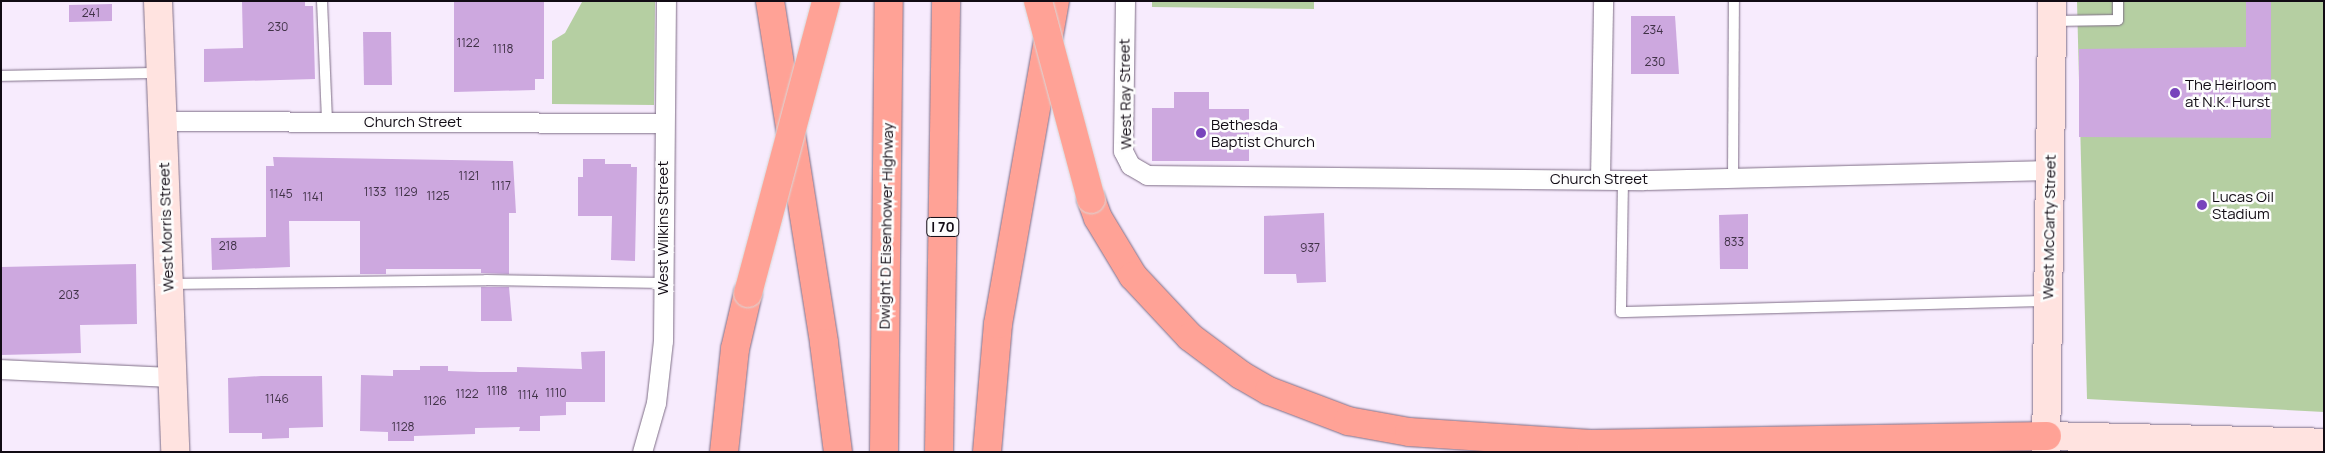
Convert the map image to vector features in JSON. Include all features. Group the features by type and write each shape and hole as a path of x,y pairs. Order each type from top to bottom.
{"highway":[{"path":"770,1 817,295 838,452"},
{"path":"724,452 735,349 748,293 826,1"},
{"name":"Dwight D Eisenhower Highway","path":"884,452 889,1"},
{"name":"I 70","path":"939,452 946,1"},
{"path":"1038,1 1090,199 1133,276 1190,338 1241,375 1269,390 1348,420 1409,432 1591,444 2046,444"},
{"path":"987,452 998,324 1055,1"}],"main road":[{"name":"West Morris Street","path":"158,1 175,452"},
{"name":"West McCarty Street","path":"2046,444 2052,11"},
{"path":"2046,444 2257,446 2324,443"}],"street":[{"name":"West Wilkins Street","path":"642,452 660,379 666,1"},
{"name":"West Ray Street","path":"1125,1 1124,152 1130,165 1147,174"},
{"path":"1600,180 1603,1"},
{"name":"Church Street","path":"162,121 664,123"},
{"name":"Church Street","path":"1147,174 1622,180 2050,170"},
{"path":"1,369 172,377"}],"lane":[{"path":"322,1 327,122"},
{"path":"1733,178 1734,1"},
{"path":"2052,11 2118,20 2118,1"},
{"path":"1,76 161,72"},
{"path":"1622,180 1621,312 2048,301"},
{"path":"169,284 486,280 663,282"}],"green space":[{"path":"1152,1 1314,1 1314,9 1152,7"},
{"name":"Lucas Oil Stadium","path":"2077,1 2324,1 2324,412 2087,399"},
{"path":"582,2 655,2 654,105 552,104 552,41 565,33"}],"building":[{"path":"242,1 305,1 305,6 313,6 315,79 204,82 204,49 243,48"},
{"path":"454,1 544,1 544,79 535,79 535,90 454,92"},
{"name":"The Heirloom at N.K. Hurst","path":"2246,1 2271,1 2271,138 2079,137 2079,49 2246,47"},
{"path":"112,4 112,21 69,22 69,5"},
{"path":"1631,16 1675,16 1679,74 1631,74"},
{"path":"363,32 391,32 392,85 364,85"},
{"name":"Bethesda Baptist Church","path":"1174,92 1209,92 1209,109 1249,109 1249,161 1152,161 1152,108 1174,108"},
{"path":"273,157 513,161 516,213 509,213 509,274 481,273 481,269 386,269 386,274 360,274 360,221 289,221 290,267 212,270 211,238 266,237 266,166 274,166"},
{"path":"583,159 605,159 605,164 631,164 631,167 637,167 635,261 611,260 612,216 578,216 578,177 583,177"},
{"path":"1324,213 1326,282 1297,283 1296,274 1264,274 1264,216"},
{"path":"1748,214 1748,269 1720,269 1719,215"},
{"path":"136,264 137,324 80,325 81,353 1,355 1,267"},
{"path":"481,287 509,287 512,321 481,321"},
{"path":"605,351 605,402 566,402 566,415 540,416 540,431 519,431 520,427 475,428 475,434 414,436 414,441 388,441 388,432 360,431 361,375 393,376 393,370 420,370 420,366 448,366 448,371 480,372 517,372 517,367 582,369 581,352"},
{"path":"322,376 323,427 289,428 289,438 262,439 262,433 229,433 228,378"}],"place":[{"name":"The Heirloom at N.K. Hurst","path":"2175,93"},
{"name":"Bethesda Baptist Church","path":"1201,133"},
{"name":"Lucas Oil Stadium","path":"2202,205"}]}
